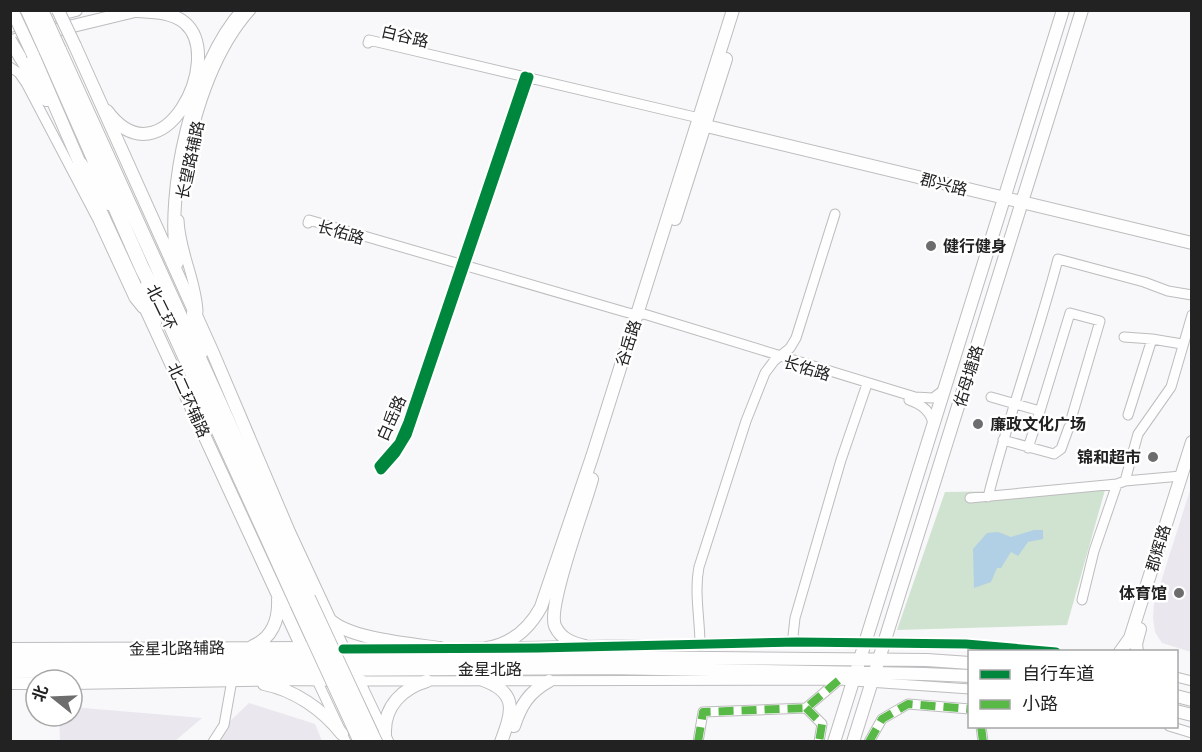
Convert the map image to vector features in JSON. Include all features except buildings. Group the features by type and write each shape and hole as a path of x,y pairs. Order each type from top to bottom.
{"highway":[{"name":"北二环","path":"27,10 40,54 303,600"},
{"name":"北二环","path":"41,10 40,54 208,379 303,600"},
{"path":"80,164 120,218"},
{"path":"142,268 154,324"},
{"path":"196,317 208,379"},
{"path":"303,600 383,738"},
{"path":"303,600 361,741"}],"main road":[{"name":"北二环辅路","path":"12,10 40,54 69,140 309,664"},
{"path":"58,10 348,659"},
{"path":"10,26 76,10"},
{"path":"179,279 173,226 176,177 182,150 212,59 228,29 243,10"},
{"name":"谷岳路","path":"487,648 502,645 516,637 541,608 640,316 702,122 733,10"},
{"path":"702,122 740,10"},
{"name":"佑母塘路","path":"834,741 1063,10"},
{"name":"佑母塘路","path":"853,741 1082,10"},
{"path":"10,41 138,11 158,12 173,16 186,24 198,45 199,53 190,91 173,122 153,132 139,133 126,129 115,121 100,102"},
{"path":"10,41 40,54"},
{"name":"郡兴路","path":"702,122 1022,199 1191,236"},
{"name":"郡兴路","path":"1022,199 1191,243"},
{"path":"585,646 568,641 559,633 553,619 554,602 640,316"},
{"name":"郡辉路","path":"1121,650 1130,638 1191,442"},
{"name":"郡辉路","path":"1137,650 1138,639 1191,465"},
{"path":"218,659 264,640 273,628 278,615 278,598"},
{"path":"328,617 338,627 352,632 440,648"},
{"name":"金星北路辅路","path":"10,649 250,647 361,681"},
{"name":"金星北路","path":"10,672 309,664 348,659 609,657 860,659 968,663"},
{"name":"金星北路","path":"10,661 218,659 309,664"},
{"name":"金星北路辅路","path":"84,682 236,680 309,664 348,659"},
{"name":"金星北路","path":"348,659 854,677 968,676"},
{"path":"236,680 273,686 291,692 325,716 344,738"},
{"path":"483,680 500,687 511,706 501,741"},
{"path":"383,738 387,715 401,694 427,681"},
{"path":"508,741 524,702 534,691 549,681"}],"street":[{"name":"长望路辅路","path":"196,317 196,298 180,227 180,198 184,174 203,101 217,62 232,35 251,10"},
{"name":"白谷路","path":"526,79 368,43 369,40 702,122"},
{"path":"10,67 26,83 98,220 134,298 154,324"},
{"name":"白岳路","path":"463,266 406,428 393,451 379,466 381,470 396,453 407,435 526,79"},
{"path":"700,645 695,584 699,567 746,421 765,373 790,348 796,338 836,214"},
{"name":"长佑路","path":"463,266 309,220 308,223 640,316 918,398 933,398 945,389"},
{"path":"988,497 1058,259 1144,282 1168,291 1191,295"},
{"path":"1003,440 1028,448 1054,454 1062,449 1070,427 1077,421 1072,416 1100,321 1070,312 1028,448"},
{"path":"1082,600 1094,551 1138,434 1171,387 1191,315"},
{"path":"1124,337 1182,344"},
{"path":"1128,415 1152,339"},
{"name":"长佑路","path":"779,357 921,405 931,415 933,426"},
{"path":"797,642 792,636 795,618 841,460 866,387"},
{"path":"991,397 1040,411"},
{"path":"970,498 1181,476"},
{"path":"383,738 361,681 348,659 440,648 797,642 986,645 1044,650"},
{"path":"309,664 344,738"},
{"path":"361,681 839,680 854,677"},
{"path":"873,677 968,689"},
{"path":"213,741 224,725 236,680"},
{"path":"698,741 703,712 806,708 839,680"},
{"path":"869,741 882,719 908,704 968,709"},
{"path":"806,708 822,724 819,741"},
{"path":"1175,728 1191,733"}],"shaded area":[{"path":"1191,487 1191,652 1162,643 1155,632 1153,618 1154,604"},
{"path":"249,703 315,724 322,741 208,742"},
{"path":"84,708 202,718 175,741 60,741 59,728 84,728"}],"green space":[{"path":"1105,490 1067,625 897,630 945,492"}],"water":[{"path":"1034,530 1043,530 1043,539 1028,542 1018,556 1011,552 1001,568 997,568 991,582 974,588 973,549 987,533 998,532 1011,537"}],"marked path":[{"path":"698,742 703,712 806,708 839,680"},
{"path":"869,742 882,719 908,704 968,709"},
{"path":"806,708 822,724 819,742"},
{"path":"981,728 983,742"}],"cycle path":[{"path":"525,76 408,422 399,443 379,466 381,470 396,453 407,435 529,77"},
{"path":"343,649 538,648 797,642 966,644 1034,650"}],"place":[{"name":"健行健身","path":"931,246"},
{"name":"廉政文化广场","path":"978,424"},
{"name":"锦和超市","path":"1153,457"},
{"name":"体育馆","path":"1179,593"}]}
